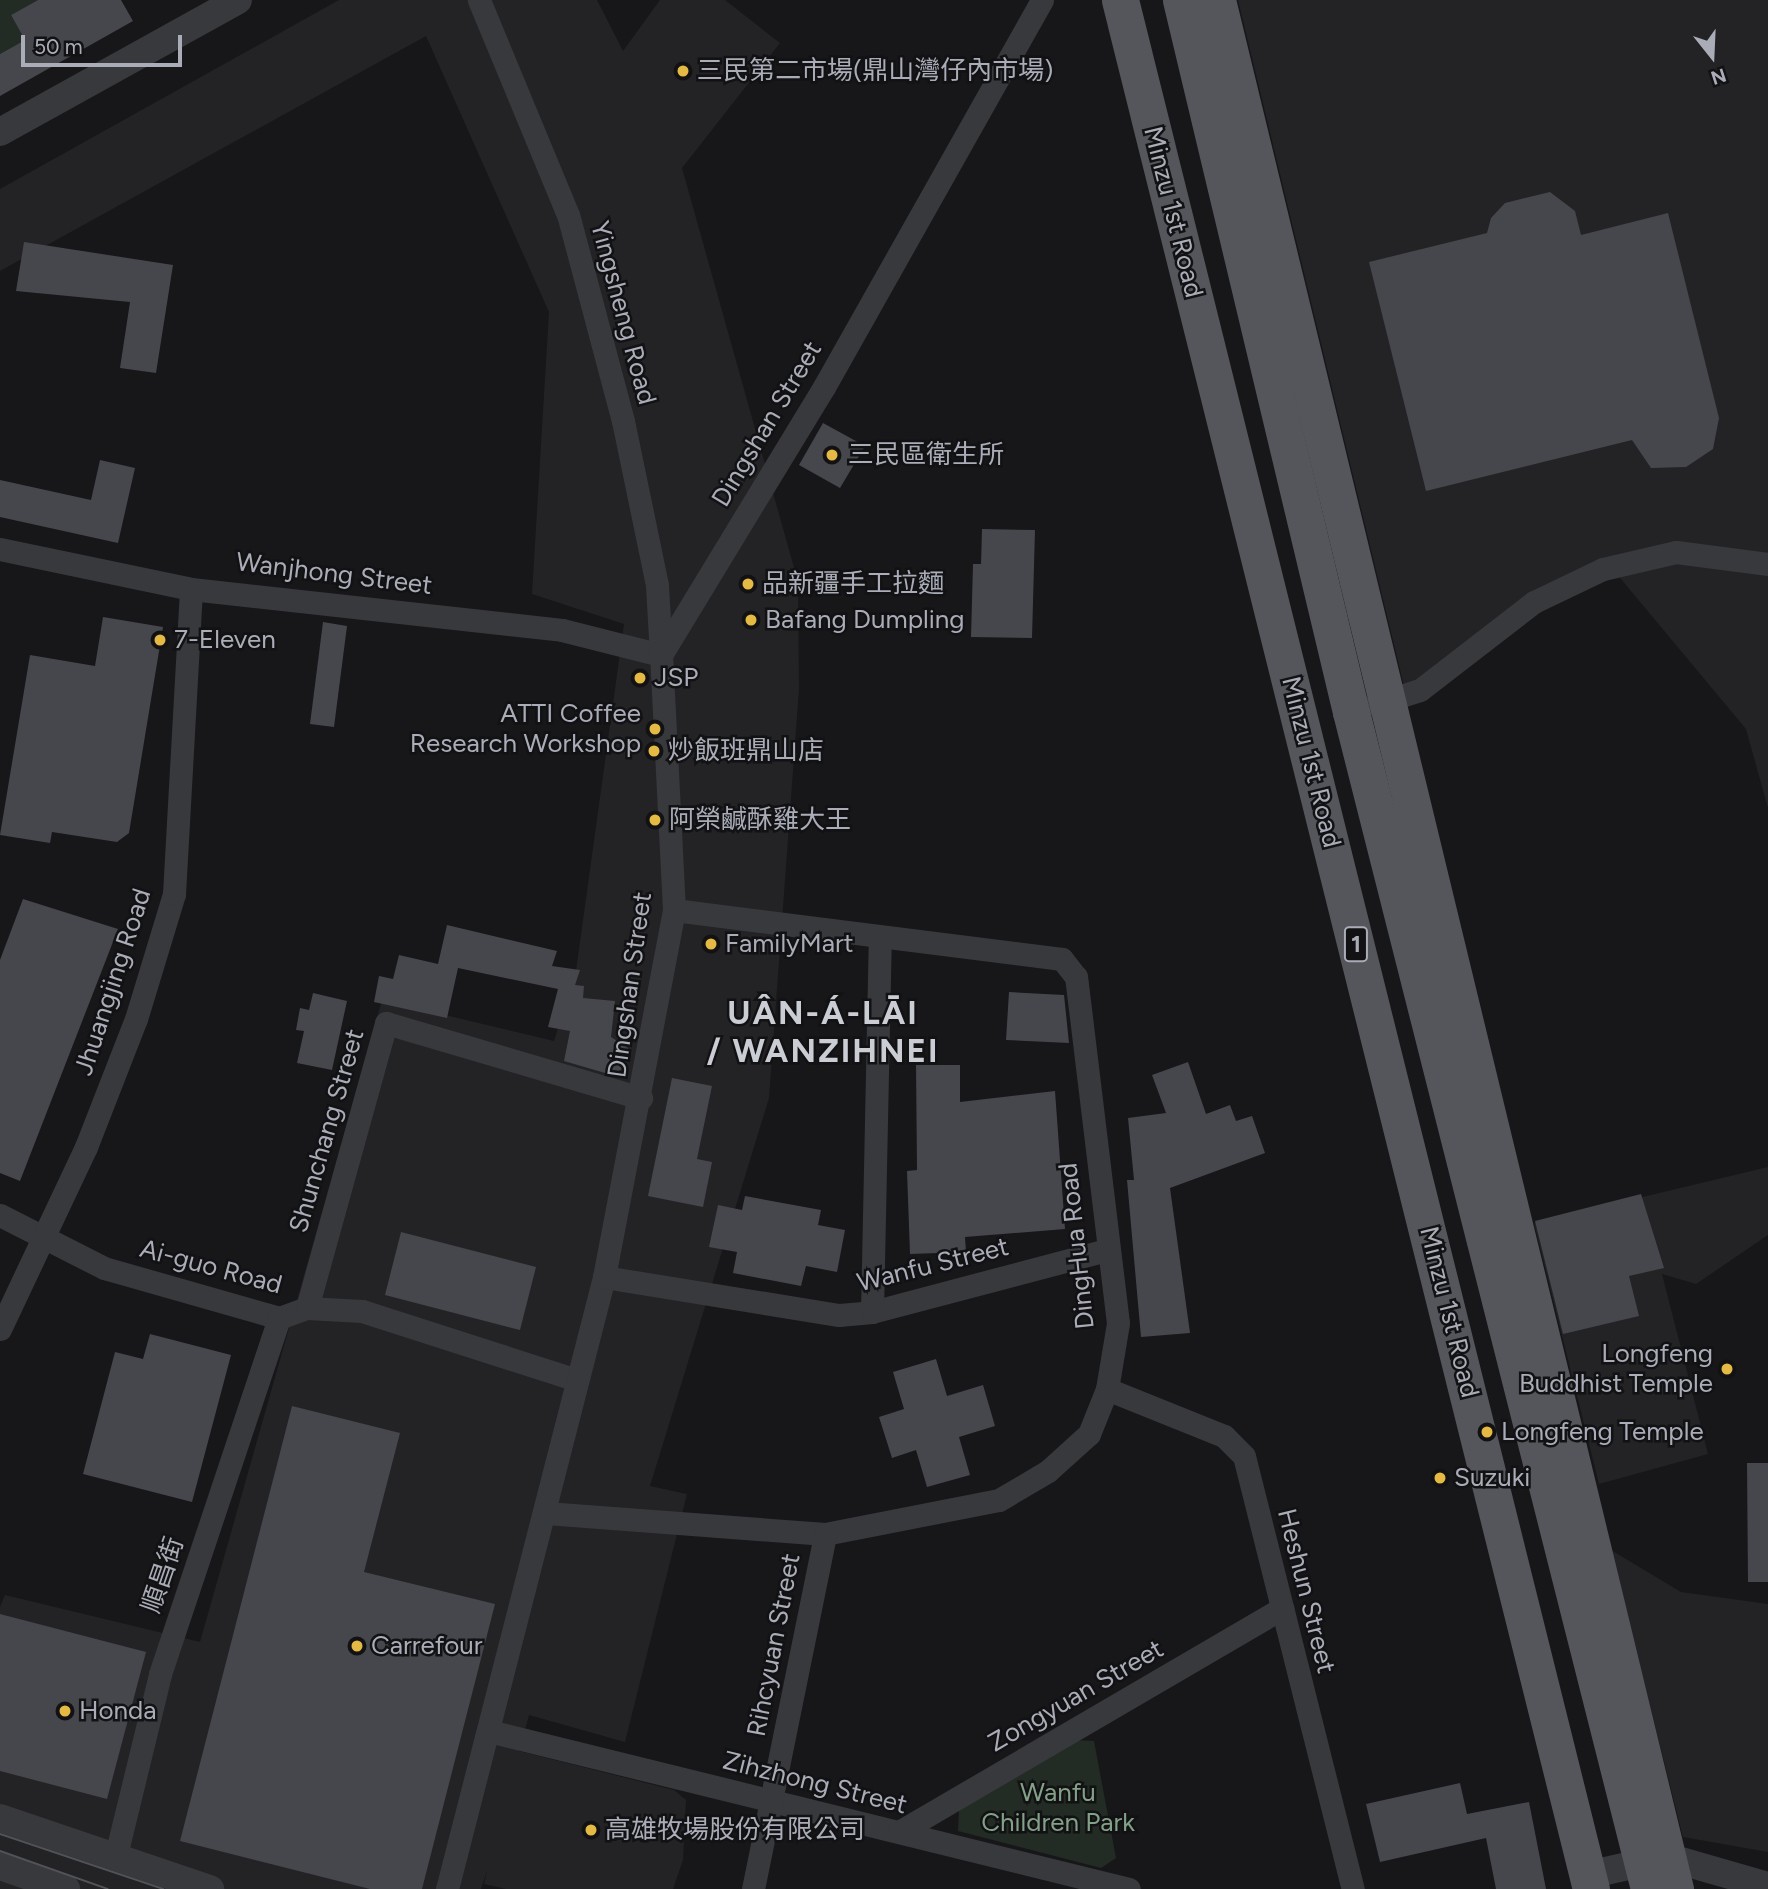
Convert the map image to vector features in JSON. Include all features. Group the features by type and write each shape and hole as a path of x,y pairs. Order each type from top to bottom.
{"main road":[{"name":"Minzu 1st Road","path":"1120,0 1540,1515"},
{"name":"Minzu 1st Road","path":"1156,0 1630,1877"},
{"name":"Minzu 1st Road","path":"1181,0 1540,1515 1630,1877"},
{"name":"Minzu 1st Road","path":"1217,0 1387,700 1540,1515"}],"street":[{"name":"Yingsheng Road","path":"479,0 568,215 628,449 657,584 661,655"},
{"name":"Dingshan Street","path":"447,1889 546,1513 604,1277 641,1098 674,910 661,655 824,387 1042,0"},
{"path":"0,132 232,1"},
{"name":"Wanjhong Street","path":"0,549 191,589 562,630 661,655"},
{"path":"1351,712 1420,690 1534,602 1603,569 1676,552 1768,564"},
{"name":"Jhuangjing Road","path":"0,1329 42,1232 75,1171 136,1019 174,894 191,589"},
{"name":"DingHua Road","path":"546,1513 825,1534 999,1500 1048,1471 1089,1434 1107,1389 1118,1323 1107,1250 1076,977 1062,959 674,910"},
{"path":"872,1312 880,938"},
{"name":"Shunchang Street","path":"307,1308 386,1023 641,1098"},
{"name":"Ai-guo Road","path":"0,1215 42,1232 69,1254 104,1268 279,1318 307,1308 362,1311 577,1380"},
{"name":"Wanfu Street","path":"604,1277 839,1315 872,1312 1107,1250"},
{"name":"順昌街","path":"116,1855 160,1674 279,1318"},
{"name":"Heshun Street","path":"1107,1389 1224,1436 1244,1456 1353,1889"},
{"name":"Rihcyuan Street","path":"752,1889 825,1534"},
{"name":"Zongyuan Street","path":"899,1832 1282,1608"},
{"name":"Zihzhong Street","path":"489,1731 1129,1889"},
{"path":"0,1818 116,1855 210,1889"},
{"path":"0,1866 66,1889"},
{"path":"1630,1877 1768,1886"}],"shaded area":[{"path":"339,0 597,0 623,51 660,0 725,0 780,43 682,168 798,582 799,689 769,1098 650,1486 687,1494 625,1742 529,1715 519,1751 674,1790 686,1800 683,1860 673,1889 506,1889 484,1884 487,1871 481,1889 0,1889 0,1607 5,1595 200,1642 382,1000 554,1041 576,971 624,624 532,594 549,312 426,36 0,271 0,189"},
{"path":"1238,0 1768,0 1768,808 1746,729 1611,567 1405,690"},
{"path":"1768,1167 1768,1235 1696,1284 1662,1274 1708,1454 1599,1484 1534,1223"},
{"path":"1611,1550 1681,1592 1768,1604 1768,1852 1683,1837"}],"green space":[{"path":"0,0 38,0 11,15 25,40 0,54"},
{"name":"Wanfu Children Park","path":"1075,1740 1094,1741 1116,1858 1101,1868 958,1831 959,1810"}],"building":[{"path":"38,0 121,0 133,21 0,96 0,54 25,40 11,15"},
{"path":"1550,192 1575,211 1581,235 1668,213 1719,418 1713,449 1686,467 1651,468 1632,440 1426,491 1369,262 1487,233 1491,218 1505,203"},
{"path":"24,242 173,265 156,373 120,368 130,302 16,291"},
{"name":"三民區衛生所","path":"823,423 865,446 840,488 799,465"},
{"path":"100,460 135,468 118,543 0,517 0,480 91,500"},
{"path":"982,529 1035,530 1032,638 971,637 973,564 981,564"},
{"path":"103,617 163,627 129,833 117,842 52,832 50,843 0,835 30,655 95,666"},
{"path":"323,622 347,626 334,727 310,724"},
{"path":"23,899 118,929 20,1181 0,1173 0,960"},
{"path":"447,925 557,951 552,966 580,970 575,985 584,986 583,998 615,1001 611,1037 628,1048 625,1067 612,1075 564,1061 570,1031 548,1027 558,989 458,968 447,1018 374,1002 379,976 393,979 399,955 438,964"},
{"path":"1009,992 1064,995 1069,1043 1006,1040"},
{"path":"313,993 347,1001 332,1070 297,1063 304,1031 296,1030 300,1008 309,1010"},
{"path":"1188,1062 1206,1114 1230,1105 1236,1121 1252,1116 1265,1153 1170,1188 1190,1333 1141,1337 1127,1180 1134,1180 1128,1118 1166,1113 1152,1075"},
{"path":"916,1065 960,1065 960,1102 1055,1091 1065,1229 965,1237 966,1252 910,1254 907,1171 917,1170"},
{"path":"672,1078 712,1086 697,1159 712,1162 703,1207 648,1196"},
{"path":"1641,1194 1664,1268 1629,1276 1639,1316 1563,1334 1535,1221"},
{"path":"745,1196 821,1210 818,1225 845,1230 837,1272 806,1266 801,1286 733,1273 737,1252 709,1247 718,1205 742,1210"},
{"path":"401,1232 536,1267 520,1330 385,1295"},
{"path":"150,1334 231,1355 192,1502 83,1474 115,1352 143,1359"},
{"path":"936,1359 947,1396 983,1385 995,1426 959,1437 970,1475 927,1487 916,1450 892,1458 879,1417 904,1409 893,1372"},
{"name":"Carrefour","path":"292,1406 400,1433 364,1572 495,1604 422,1889 370,1889 180,1841"},
{"path":"1747,1463 1768,1463 1768,1582 1748,1582"},
{"name":"Honda","path":"0,1614 146,1652 107,1799 0,1771"},
{"path":"1460,1783 1467,1814 1529,1802 1546,1889 1496,1889 1486,1838 1380,1862 1366,1804"}],"tram line":[{"path":"0,1834 163,1889"},
{"path":"0,1851 108,1889"}],"place":[{"name":"三民第二市場(鼎山灣仔內市場)","path":"683,71"},
{"name":"三民區衛生所","path":"832,455"},
{"name":"品新疆手工拉麵","path":"748,584"},
{"name":"Bafang Dumpling","path":"751,620"},
{"name":"7-Eleven","path":"160,640"},
{"name":"JSP","path":"640,678"},
{"name":"ATTI Coffee Research Workshop","path":"655,729"},
{"name":"炒飯班鼎山店","path":"654,751"},
{"name":"阿榮鹹酥雞大王","path":"655,820"},
{"name":"FamilyMart","path":"711,944"},
{"name":"Longfeng Buddhist Temple","path":"1727,1369"},
{"name":"Longfeng Temple","path":"1487,1432"},
{"name":"Suzuki","path":"1440,1478"},
{"name":"Carrefour","path":"357,1646"},
{"name":"Honda","path":"65,1711"},
{"name":"高雄牧場股份有限公司","path":"591,1830"}],"district":[{"name":"UÂN-Á-LĀI / WANZIHNEI","path":"823,1032"}]}
